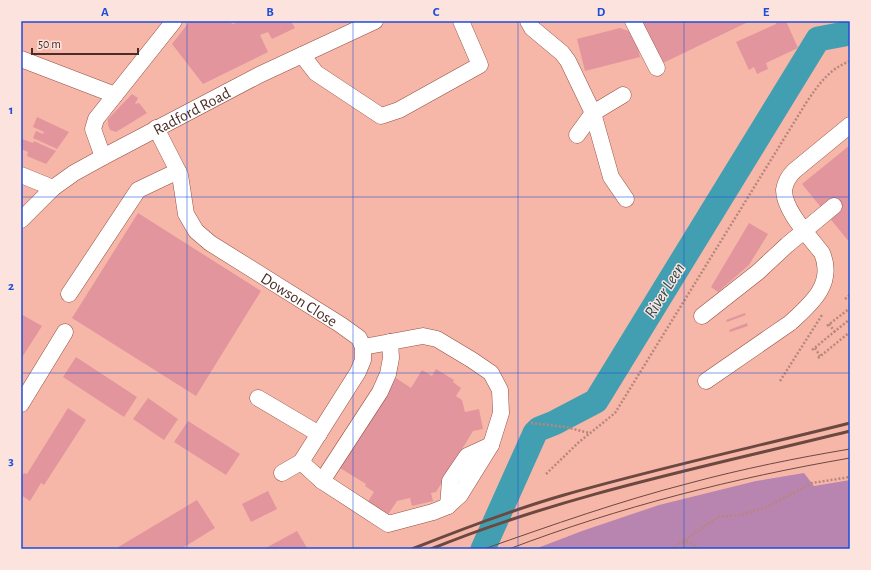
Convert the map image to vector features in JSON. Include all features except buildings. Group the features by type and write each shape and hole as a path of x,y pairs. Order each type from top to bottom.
{"street":[{"path":"103,157 93,129 96,119 174,21"},
{"name":"Radford Road","path":"21,220 53,188 74,173 156,128 259,75 375,21"},
{"path":"302,55 316,73 381,116 399,110 480,65 461,21"},
{"path":"528,21 532,28 562,53 568,61 593,113 612,177 626,199"},
{"path":"633,21 657,68"},
{"path":"21,59 115,96"},
{"path":"577,135 593,113 623,95"},
{"path":"706,381 790,322 819,293 825,282 826,264 822,253 794,216 786,199 784,188 789,177 794,171 850,125"},
{"name":"Dowson Close","path":"156,128 178,171 186,214 196,231 210,243 341,325 359,338 363,347"},
{"path":"69,294 138,190 178,171"},
{"path":"21,174 53,188"},
{"path":"702,316 758,272 834,206"},
{"path":"21,404 64,332"},
{"path":"282,473 301,462 319,434 358,372 363,360 363,347 423,336 437,339 491,373 500,390 501,413 491,444 460,495 448,506 433,512 388,524 322,481 301,462"},
{"path":"322,481 380,392 388,374 392,358 390,342"},
{"path":"258,398 319,434"}],"path":[{"path":"546,474 589,433 615,413 816,88 828,73 850,60"},
{"path":"848,297 850,301"},
{"path":"835,332 828,325 850,308"},
{"path":"780,381 822,315"},
{"path":"850,320 814,349 819,357 850,332"},
{"path":"531,423 566,427 589,433"},
{"path":"672,549 718,517 740,515 767,507 812,483 850,477"},
{"path":"680,543 688,542 700,549"}],"shaded area":[{"path":"804,473 814,486 850,480 850,549 535,549 582,531 659,505 756,481"}],"waterway":[{"name":"River Leen","path":"483,549 535,433 539,429 554,423 596,401 818,39 850,33"}],"tram line":[{"path":"484,549 586,514 664,490 749,468 850,449"},
{"path":"509,549 592,520 677,495 763,475 850,458"}],"railway":[{"path":"412,549 487,520 564,495 850,423"},
{"path":"431,549 534,512 638,482 850,431"}]}
